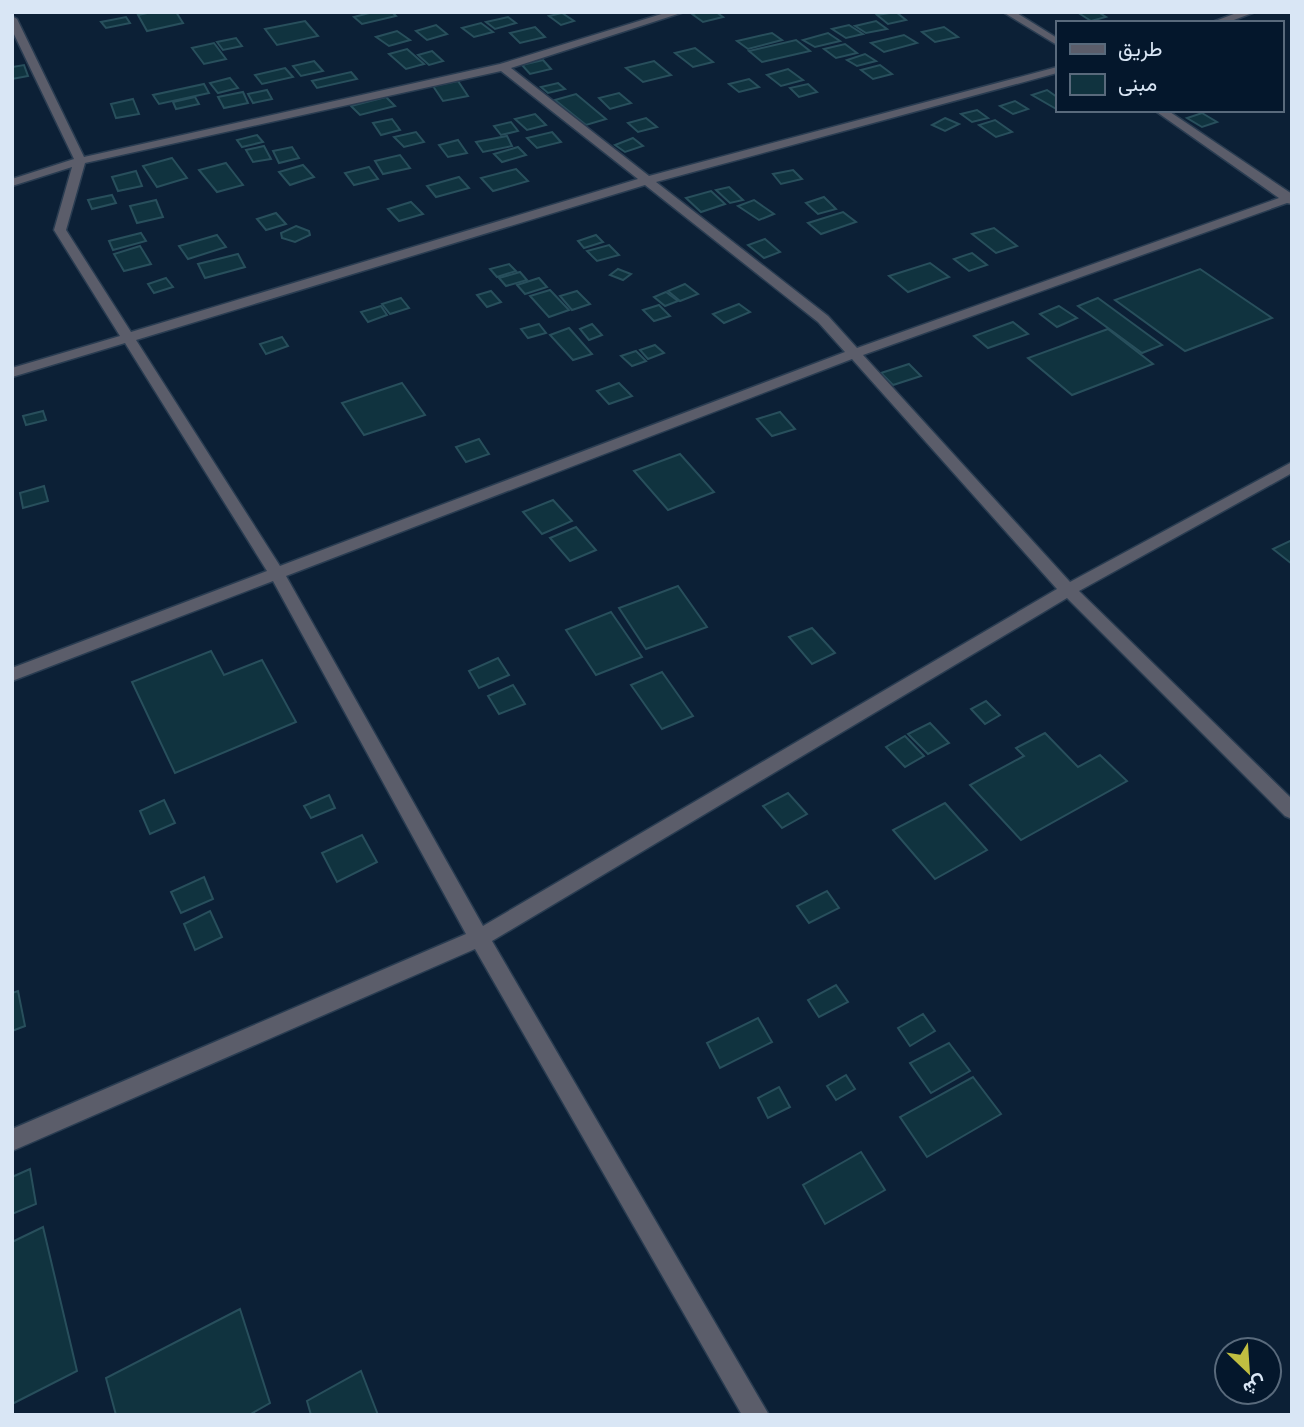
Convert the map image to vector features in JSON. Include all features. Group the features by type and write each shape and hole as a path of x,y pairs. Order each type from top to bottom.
{"street":[{"path":"12,183 80,162 503,66 678,12"},
{"path":"1008,12 1056,41"},
{"path":"1221,21 1250,12"},
{"path":"12,19 80,162 60,230 276,574 479,938 757,1415"},
{"path":"503,66 823,319 1068,590 1292,811"},
{"path":"12,373 648,180 1056,70"},
{"path":"1162,112 1291,199"},
{"path":"12,674 855,353 1291,199"},
{"path":"12,1140 479,938 1068,590 1292,467"}],"building":[{"path":"176,12 183,23 147,31 138,15"},
{"path":"373,12 392,12 396,16 362,24 354,17"},
{"path":"716,12 723,17 703,22 692,14"},
{"path":"896,12 906,20 888,24 877,15"},
{"path":"1077,12 1098,12 1106,17 1091,21"},
{"path":"562,13 574,21 561,25 549,16"},
{"path":"126,17 130,23 106,28 101,22"},
{"path":"508,17 516,23 495,29 486,22"},
{"path":"305,21 318,36 277,45 265,29"},
{"path":"876,21 887,29 866,33 855,26"},
{"path":"481,23 493,32 474,37 462,28"},
{"path":"436,25 447,34 427,40 416,31"},
{"path":"849,25 863,34 846,38 832,29"},
{"path":"535,27 545,37 520,43 510,33"},
{"path":"944,27 958,37 935,42 922,32"},
{"path":"397,31 410,40 389,46 376,37"},
{"path":"772,33 782,40 748,49 737,41"},
{"path":"828,33 840,41 815,47 803,40"},
{"path":"904,35 917,43 884,52 871,43"},
{"path":"236,38 242,46 223,50 217,42"},
{"path":"796,40 810,51 762,62 749,51"},
{"path":"214,43 226,59 204,64 192,48"},
{"path":"845,44 857,53 836,58 824,49"},
{"path":"695,48 713,62 693,67 675,53"},
{"path":"407,49 424,64 406,69 389,54"},
{"path":"432,51 443,61 429,65 418,55"},
{"path":"865,54 876,61 857,66 847,60"},
{"path":"543,60 551,69 530,74 522,65"},
{"path":"314,61 323,71 301,76 293,66"},
{"path":"654,61 671,75 643,82 626,68"},
{"path":"24,65 28,76 12,79 12,67"},
{"path":"880,65 892,74 873,79 861,70"},
{"path":"285,68 293,77 262,84 255,75"},
{"path":"788,69 803,80 781,86 767,75"},
{"path":"351,72 357,79 317,88 312,81"},
{"path":"230,78 238,88 218,93 210,83"},
{"path":"749,79 759,87 739,92 729,84"},
{"path":"458,81 468,96 443,101 433,86"},
{"path":"558,83 565,89 548,93 541,87"},
{"path":"204,84 209,93 159,104 153,95"},
{"path":"808,84 817,92 799,97 790,88"},
{"path":"267,90 272,99 253,103 248,94"},
{"path":"1047,90 1056,96 1056,109 1032,95"},
{"path":"243,92 248,103 224,108 218,97"},
{"path":"619,93 631,103 610,109 599,98"},
{"path":"576,94 606,119 586,125 555,100"},
{"path":"195,97 199,104 176,109 173,102"},
{"path":"386,97 395,106 360,115 351,106"},
{"path":"133,99 139,114 116,118 111,104"},
{"path":"1015,101 1028,109 1013,114 1000,106"},
{"path":"977,110 988,118 972,122 961,114"},
{"path":"1202,113 1217,122 1202,127 1187,118"},
{"path":"535,114 546,125 527,130 515,119"},
{"path":"646,118 657,127 638,132 628,123"},
{"path":"945,118 959,124 945,131 932,125"},
{"path":"392,119 400,130 381,135 373,123"},
{"path":"995,120 1012,132 996,137 979,125"},
{"path":"511,122 518,131 501,135 494,126"},
{"path":"416,132 424,142 404,147 394,137"},
{"path":"552,132 561,142 537,148 527,138"},
{"path":"257,135 263,142 242,147 237,140"},
{"path":"507,136 512,146 483,152 476,142"},
{"path":"633,138 643,146 625,152 615,145"},
{"path":"458,140 467,153 448,157 439,145"},
{"path":"264,146 271,159 253,162 246,150"},
{"path":"292,147 299,158 279,163 273,151"},
{"path":"518,147 526,155 502,162 494,154"},
{"path":"400,155 410,168 383,174 375,161"},
{"path":"172,158 187,178 157,187 143,166"},
{"path":"226,163 243,185 217,192 199,170"},
{"path":"303,165 314,177 290,185 279,172"},
{"path":"369,167 378,179 354,185 345,173"},
{"path":"516,169 528,181 493,191 481,178"},
{"path":"793,170 802,179 781,184 773,174"},
{"path":"136,171 142,186 118,191 112,177"},
{"path":"459,177 469,188 436,197 427,186"},
{"path":"729,187 743,200 730,203 716,190"},
{"path":"711,191 725,204 701,212 686,198"},
{"path":"112,195 116,203 92,209 88,200"},
{"path":"824,197 836,209 818,214 806,203"},
{"path":"156,200 163,217 137,223 130,206"},
{"path":"754,200 774,214 759,220 738,206"},
{"path":"411,202 423,214 399,221 388,209"},
{"path":"843,212 856,222 821,234 808,223"},
{"path":"276,213 286,224 266,230 257,219"},
{"path":"296,226 309,231 310,235 295,242 282,238 281,233"},
{"path":"994,228 1017,246 996,253 972,234"},
{"path":"141,233 146,241 113,250 109,241"},
{"path":"217,235 226,247 188,259 179,246"},
{"path":"596,235 603,242 584,248 578,241"},
{"path":"765,239 780,252 764,258 748,245"},
{"path":"609,245 619,255 597,261 587,251"},
{"path":"140,246 151,264 124,271 114,254"},
{"path":"972,253 987,265 969,271 954,259"},
{"path":"238,254 245,267 205,278 198,264"},
{"path":"930,263 949,277 908,292 889,276"},
{"path":"509,264 516,271 497,277 490,269"},
{"path":"618,269 631,274 623,280 610,275"},
{"path":"1200,269 1272,318 1185,351 1115,300"},
{"path":"520,272 527,280 506,286 499,278"},
{"path":"166,278 173,287 154,293 148,284"},
{"path":"539,278 547,287 525,294 517,285"},
{"path":"685,284 698,294 680,301 668,291"},
{"path":"550,290 569,310 549,317 530,296"},
{"path":"491,291 501,302 487,307 477,295"},
{"path":"577,291 590,304 572,310 560,296"},
{"path":"666,292 678,301 665,306 654,297"},
{"path":"401,298 409,308 390,314 382,304"},
{"path":"1098,298 1162,345 1142,353 1078,306"},
{"path":"739,304 750,312 724,323 713,314"},
{"path":"659,305 670,316 654,321 643,310"},
{"path":"381,306 387,315 368,322 361,312"},
{"path":"1059,306 1077,318 1057,327 1040,314"},
{"path":"1013,322 1028,334 988,348 974,336"},
{"path":"539,324 546,333 528,338 521,329"},
{"path":"592,324 602,335 589,340 580,329"},
{"path":"569,328 592,354 573,360 550,335"},
{"path":"1108,329 1153,364 1072,395 1028,358"},
{"path":"282,337 288,346 266,354 260,344"},
{"path":"655,345 664,353 648,359 640,350"},
{"path":"636,351 646,361 632,366 621,356"},
{"path":"909,364 921,376 893,385 881,373"},
{"path":"402,383 425,415 364,435 342,403"},
{"path":"619,383 632,396 609,404 597,391"},
{"path":"43,411 46,420 26,425 23,416"},
{"path":"780,412 795,429 772,436 757,419"},
{"path":"479,439 489,454 466,462 456,447"},
{"path":"680,454 714,492 668,510 634,471"},
{"path":"44,486 48,501 23,508 20,493"},
{"path":"553,500 572,521 542,534 523,512"},
{"path":"576,527 596,550 570,561 550,538"},
{"path":"1292,540 1292,564 1273,549"},
{"path":"678,586 707,627 646,649 619,608"},
{"path":"611,612 642,657 596,675 566,630"},
{"path":"812,628 835,653 812,664 789,637"},
{"path":"211,651 224,675 262,660 296,722 175,773 132,682"},
{"path":"498,658 509,675 479,688 469,671"},
{"path":"662,672 693,716 662,729 631,685"},
{"path":"513,685 525,704 499,714 488,696"},
{"path":"986,701 1000,715 985,724 971,709"},
{"path":"930,723 949,743 928,754 908,734"},
{"path":"1045,733 1078,767 1100,755 1127,781 1021,840 970,785 1024,756 1016,748"},
{"path":"905,736 924,756 905,767 886,747"},
{"path":"788,793 807,814 782,828 763,806"},
{"path":"329,795 335,808 311,818 304,806"},
{"path":"164,800 175,823 150,834 140,811"},
{"path":"945,803 987,850 935,879 893,830"},
{"path":"362,835 377,862 337,882 322,853"},
{"path":"204,877 213,899 181,913 171,892"},
{"path":"827,891 839,908 809,923 797,906"},
{"path":"210,911 222,937 195,950 184,924"},
{"path":"836,985 848,1002 819,1017 808,1000"},
{"path":"18,991 25,1026 12,1031 12,993"},
{"path":"923,1014 935,1031 910,1046 898,1028"},
{"path":"758,1018 772,1042 720,1068 707,1043"},
{"path":"949,1043 970,1071 931,1093 910,1063"},
{"path":"846,1075 855,1089 836,1100 827,1086"},
{"path":"973,1077 1001,1114 927,1157 900,1117"},
{"path":"779,1087 790,1107 768,1118 758,1098"},
{"path":"861,1152 885,1190 825,1224 803,1185"},
{"path":"30,1169 36,1204 12,1214 12,1177"},
{"path":"43,1227 77,1371 12,1404 12,1242"},
{"path":"240,1309 270,1403 249,1415 116,1415 106,1378"},
{"path":"361,1371 378,1415 311,1415 307,1401"}]}
